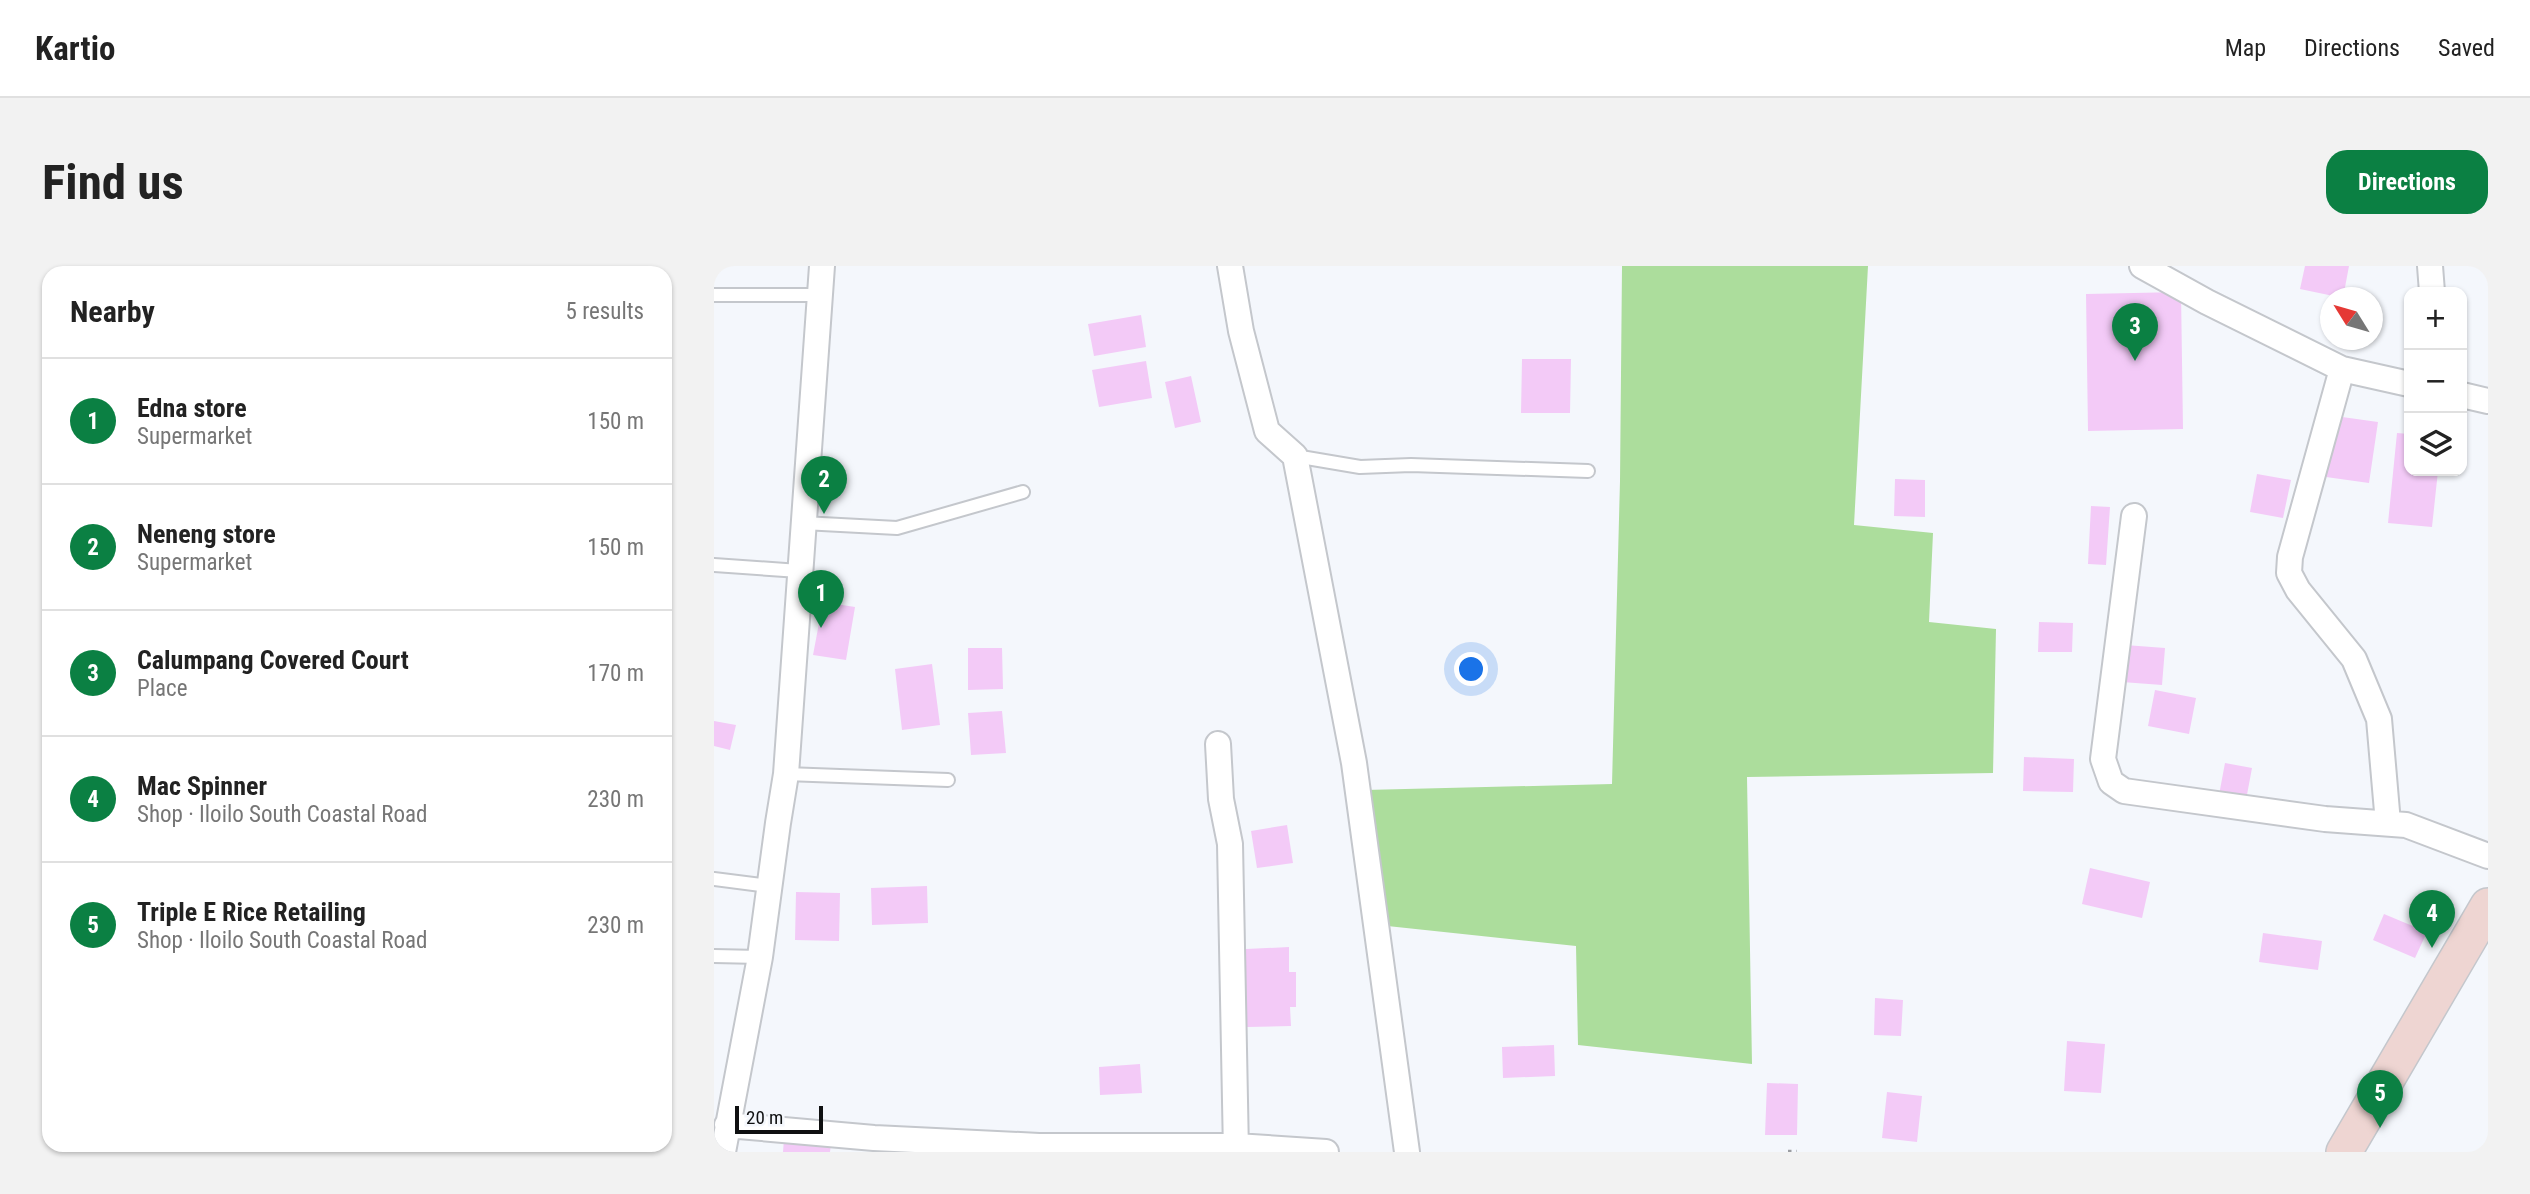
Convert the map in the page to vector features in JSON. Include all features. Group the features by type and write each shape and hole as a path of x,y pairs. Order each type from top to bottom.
{"street":[{"path":"723,1152 760,957 786,774 822,266"},
{"path":"1230,266 1241,331 1267,431 1295,456 1354,763 1408,1152"},
{"path":"2142,266 2207,302 2342,369 2404,383"},
{"path":"2430,266 2432,287"},
{"path":"2342,369 2290,557 2289,573 2298,590 2354,660 2379,719 2389,823"},
{"path":"2467,395 2488,401"},
{"path":"2134,516 2103,759 2111,782 2124,791 2325,819 2406,825 2488,856"},
{"path":"1218,744 1221,799 1230,844 1236,1149"},
{"path":"2344,1152 2488,906"},
{"path":"727,1125 873,1145 1326,1152"}],"lane":[{"path":"714,295 820,295"},
{"path":"1295,456 1360,467 1411,465 1588,471"},
{"path":"803,523 897,527 1023,492"},
{"path":"714,565 799,571"},
{"path":"786,774 948,780"},
{"path":"714,879 769,886"},
{"path":"714,956 760,957"}],"path":[{"path":"1788,1152 1797,1152"}],"green space":[{"path":"1622,266 1868,266 1854,525 1933,533 1929,622 1996,629 1993,773 1747,777 1752,1064 1578,1045 1576,946 1378,925 1365,790 1612,784 1620,481"}],"building":[{"path":"2305,266 2349,266 2345,287 2320,287 2320,293 2300,289"},
{"path":"2181,292 2183,429 2088,431 2086,294"},
{"path":"1141,315 1146,347 1094,356 1088,324"},
{"path":"1522,359 1571,359 1570,413 1521,413"},
{"path":"1146,361 1152,398 1099,407 1092,370"},
{"path":"1191,376 1201,422 1175,428 1165,382"},
{"path":"2335,416 2378,422 2369,483 2326,477"},
{"path":"2397,433 2404,434 2404,476 2437,476 2432,527 2388,523"},
{"path":"2257,474 2291,480 2283,518 2250,512"},
{"path":"1895,479 1925,480 1925,517 1894,516"},
{"path":"2091,506 2110,507 2106,565 2088,564"},
{"path":"823,602 855,607 846,660 813,655"},
{"path":"2039,622 2073,623 2072,652 2038,652"},
{"path":"2125,645 2165,648 2162,685 2122,682"},
{"path":"968,648 1002,648 1003,689 968,690"},
{"path":"932,664 940,725 902,730 895,669"},
{"path":"2155,690 2196,698 2189,734 2148,726"},
{"path":"1002,711 1006,753 971,755 968,713"},
{"path":"714,721 736,725 730,750 714,746"},
{"path":"2024,757 2074,759 2073,792 2023,791"},
{"path":"2225,763 2252,768 2246,800 2219,795"},
{"path":"1287,825 1293,863 1257,868 1251,831"},
{"path":"2090,868 2150,882 2142,918 2082,904"},
{"path":"927,886 928,923 872,925 871,888"},
{"path":"796,892 840,893 839,941 795,940"},
{"path":"2384,914 2427,932 2415,958 2373,940"},
{"path":"2263,933 2322,941 2318,970 2259,962"},
{"path":"1289,947 1289,972 1296,972 1296,1007 1290,1007 1291,1026 1247,1027 1247,1007 1238,1007 1238,973 1246,973 1246,949"},
{"path":"1875,998 1903,1000 1901,1036 1874,1035"},
{"path":"2067,1041 2105,1044 2101,1093 2064,1091"},
{"path":"1554,1045 1555,1076 1503,1078 1502,1047"},
{"path":"1140,1064 1142,1093 1100,1095 1099,1067"},
{"path":"1767,1083 1798,1084 1797,1135 1765,1135"},
{"path":"1887,1092 1922,1096 1917,1142 1882,1138"},
{"path":"784,1139 831,1144 830,1152 783,1152"}],"place":[{"name":"Calumpang Covered Court","path":"2135,361"},
{"name":"Neneng store","path":"824,514"},
{"name":"Edna store","path":"821,628"},
{"name":"Mac Spinner","path":"2432,948"},
{"name":"Triple E Rice Retailing","path":"2380,1128"}]}
